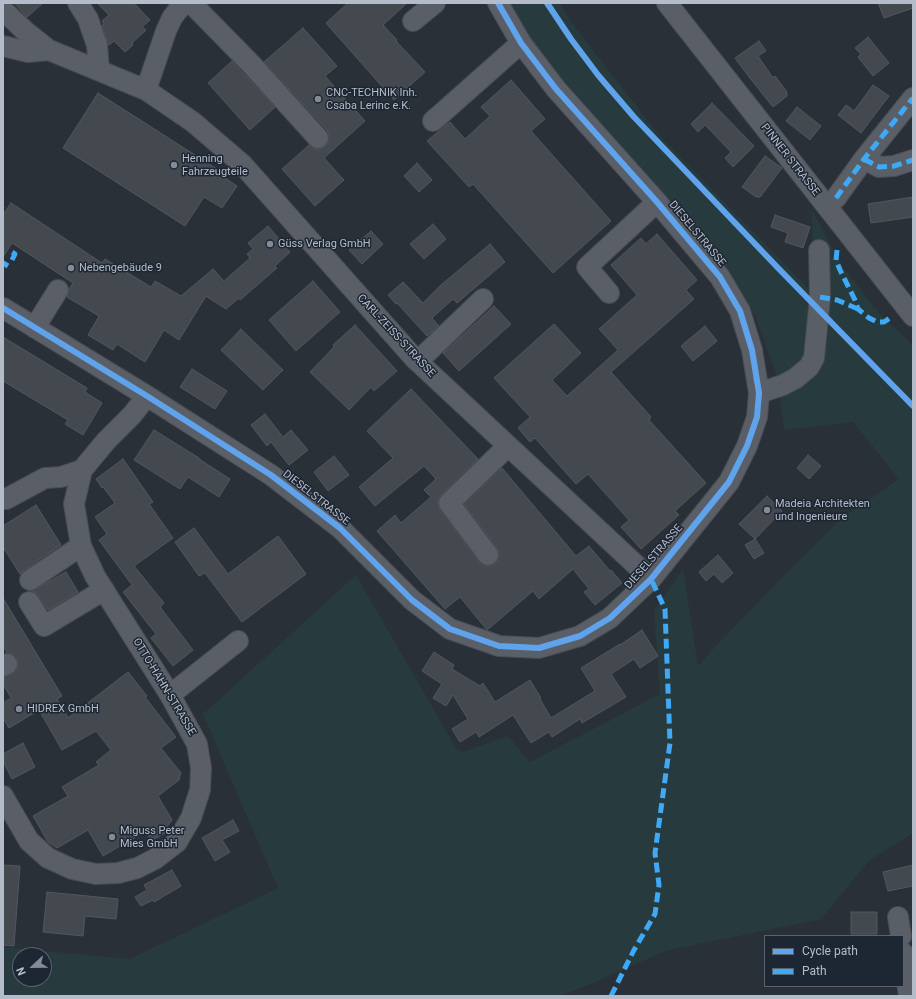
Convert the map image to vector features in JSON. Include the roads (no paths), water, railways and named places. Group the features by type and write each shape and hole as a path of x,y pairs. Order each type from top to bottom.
{"street":[{"path":"78,3 88,19 92,31 96,45 99,70"},
{"path":"146,90 166,31 172,18 184,3"},
{"path":"191,3 251,64 318,138"},
{"path":"413,22 435,3"},
{"name":"DIESELSTRASSE","path":"3,308 147,396 265,471 340,528 412,600 450,629 499,646 539,648 580,636 610,618 651,578 730,482 747,446 757,417 759,393 752,350 740,311 720,277 657,202 556,89 521,43 498,3"},
{"name":"PINNER STRASSE","path":"667,3 730,81 839,223 913,316"},
{"path":"3,10 25,31 49,50"},
{"path":"433,121 521,43"},
{"path":"3,46 28,52 49,50"},
{"name":"CARL-ZEISS-STRASSE","path":"49,50 146,90 193,122 242,164 418,361 651,578"},
{"path":"836,198 864,159 913,98"},
{"path":"864,159 879,167 894,166 913,160"},
{"path":"609,293 587,267 657,202"},
{"path":"759,393 783,385 796,378 809,367 814,358 820,297 819,250"},
{"path":"35,328 58,290"},
{"path":"418,361 483,299"},
{"name":"OTTO-HAHN-STRASSE","path":"3,796 10,824 48,858 72,870 96,874 118,873 137,868 155,859 177,842 191,818 200,790 200,768 197,744 170,695 95,576 81,546 74,504 82,470 106,441 132,415 147,396"},
{"path":"488,555 449,503 508,446"},
{"path":"3,499 6,499 45,478 61,477 82,470"},
{"path":"30,580 81,546"},
{"path":"29,602 44,626 104,590"},
{"path":"170,695 238,641"},
{"path":"904,960 909,996"}],"place":[{"name":"CNC-TECHNIK Inh. Csaba Lerinc e.K.","path":"318,99"},
{"name":"Henning Fahrzeugteile","path":"174,165"},
{"name":"Güss Verlag GmbH","path":"270,244"},
{"name":"Nebengebäude 9","path":"71,268"},
{"name":"Madeia Architekten und Ingenieure","path":"767,510"},
{"name":"HIDREX GmbH","path":"19,709"},
{"name":"Miguss Peter Mies GmbH","path":"112,837"}]}
